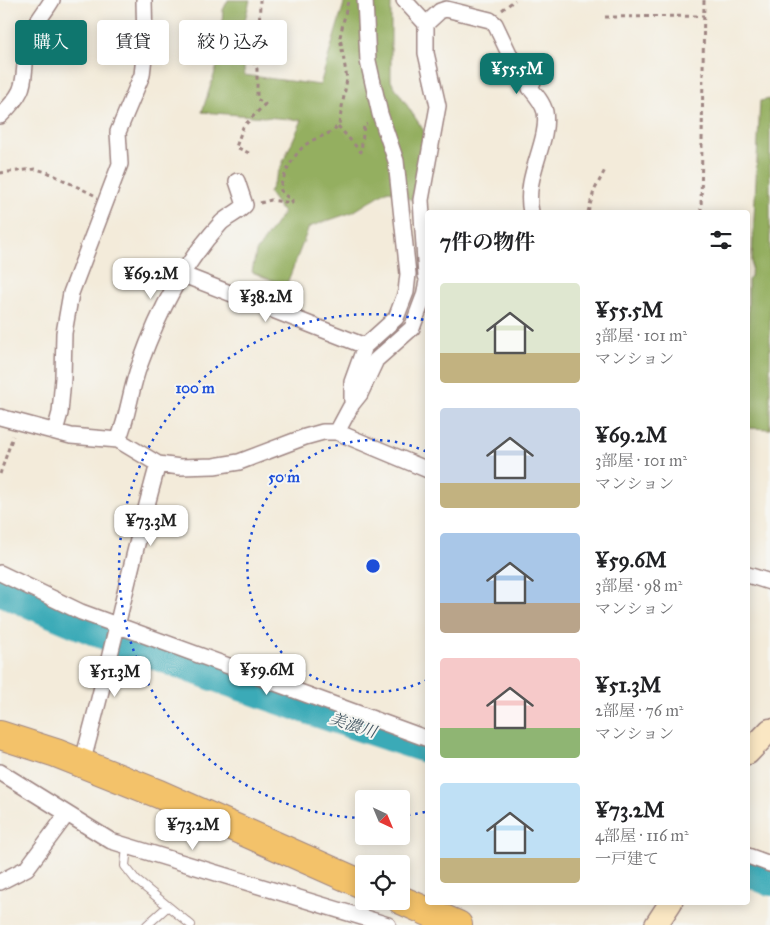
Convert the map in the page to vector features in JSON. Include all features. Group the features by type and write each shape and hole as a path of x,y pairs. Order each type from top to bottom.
{"highway":[{"path":"0,734 82,763 159,794 355,881"},
{"path":"410,904 458,925"}],"street":[{"path":"0,116 17,99 26,73 28,43 33,29 52,0"},
{"path":"352,404 352,382 365,346 396,318 406,292 408,274 396,161 382,121 368,61 365,0"},
{"path":"404,0 426,24 426,54 438,106 421,200 425,251"},
{"path":"55,431 60,413 64,378 64,333 71,293 120,164 118,132 142,74 145,48 142,1"},
{"path":"426,24 440,11 446,9 490,20 495,24 515,66 519,68 531,66 536,68 537,73 530,88 544,110 545,124 531,177 531,210"},
{"path":"118,440 127,419 140,363 171,289 196,252 223,221 245,205 237,181"},
{"path":"180,274 365,346"},
{"path":"337,432 352,404 360,394 376,360 412,328 425,289"},
{"path":"0,417 70,436 118,440 158,464 180,467 214,466 240,462 305,437 323,432 337,432 425,469"},
{"path":"82,763 118,624 139,530 158,464"},
{"path":"0,573 82,612 425,738"},
{"path":"750,576 770,582"},
{"path":"750,751 770,730"},
{"path":"0,772 111,840 388,925"},
{"path":"0,882 27,868 67,814"},
{"path":"750,857 770,864"},
{"path":"656,925 669,905"}],"lane":[{"path":"127,846 125,866 136,880 190,925"},
{"path":"148,925 167,906"}],"path":[{"path":"249,153 236,147 243,127 265,104 257,99 257,68 252,61 252,50 259,39 260,0"},
{"path":"245,205 271,200 292,203 292,200 282,193 280,188 291,164 311,140 335,130 338,126 347,79 340,37 348,0"},
{"path":"701,210 704,0"},
{"path":"605,17 704,16"},
{"path":"338,126 361,152 364,125 382,121"},
{"path":"0,172 35,169 47,172 92,193 104,204"},
{"path":"589,210 594,191 605,170"},
{"path":"0,474 17,421"}],"green space":[{"path":"228,0 250,0 245,20 222,20 223,10"},
{"path":"345,0 391,0 391,81 424,131 412,200 388,190 353,212 309,227 286,286 252,272 256,252 283,213 269,193 302,120 202,112 217,65 244,65 244,75 320,85"},
{"path":"770,99 770,429 750,428 750,278 760,101"}],"waterway":[{"name":"美濃川","path":"0,590 105,635 211,676 425,748"},
{"name":"美濃川","path":"750,873 770,881"}]}
